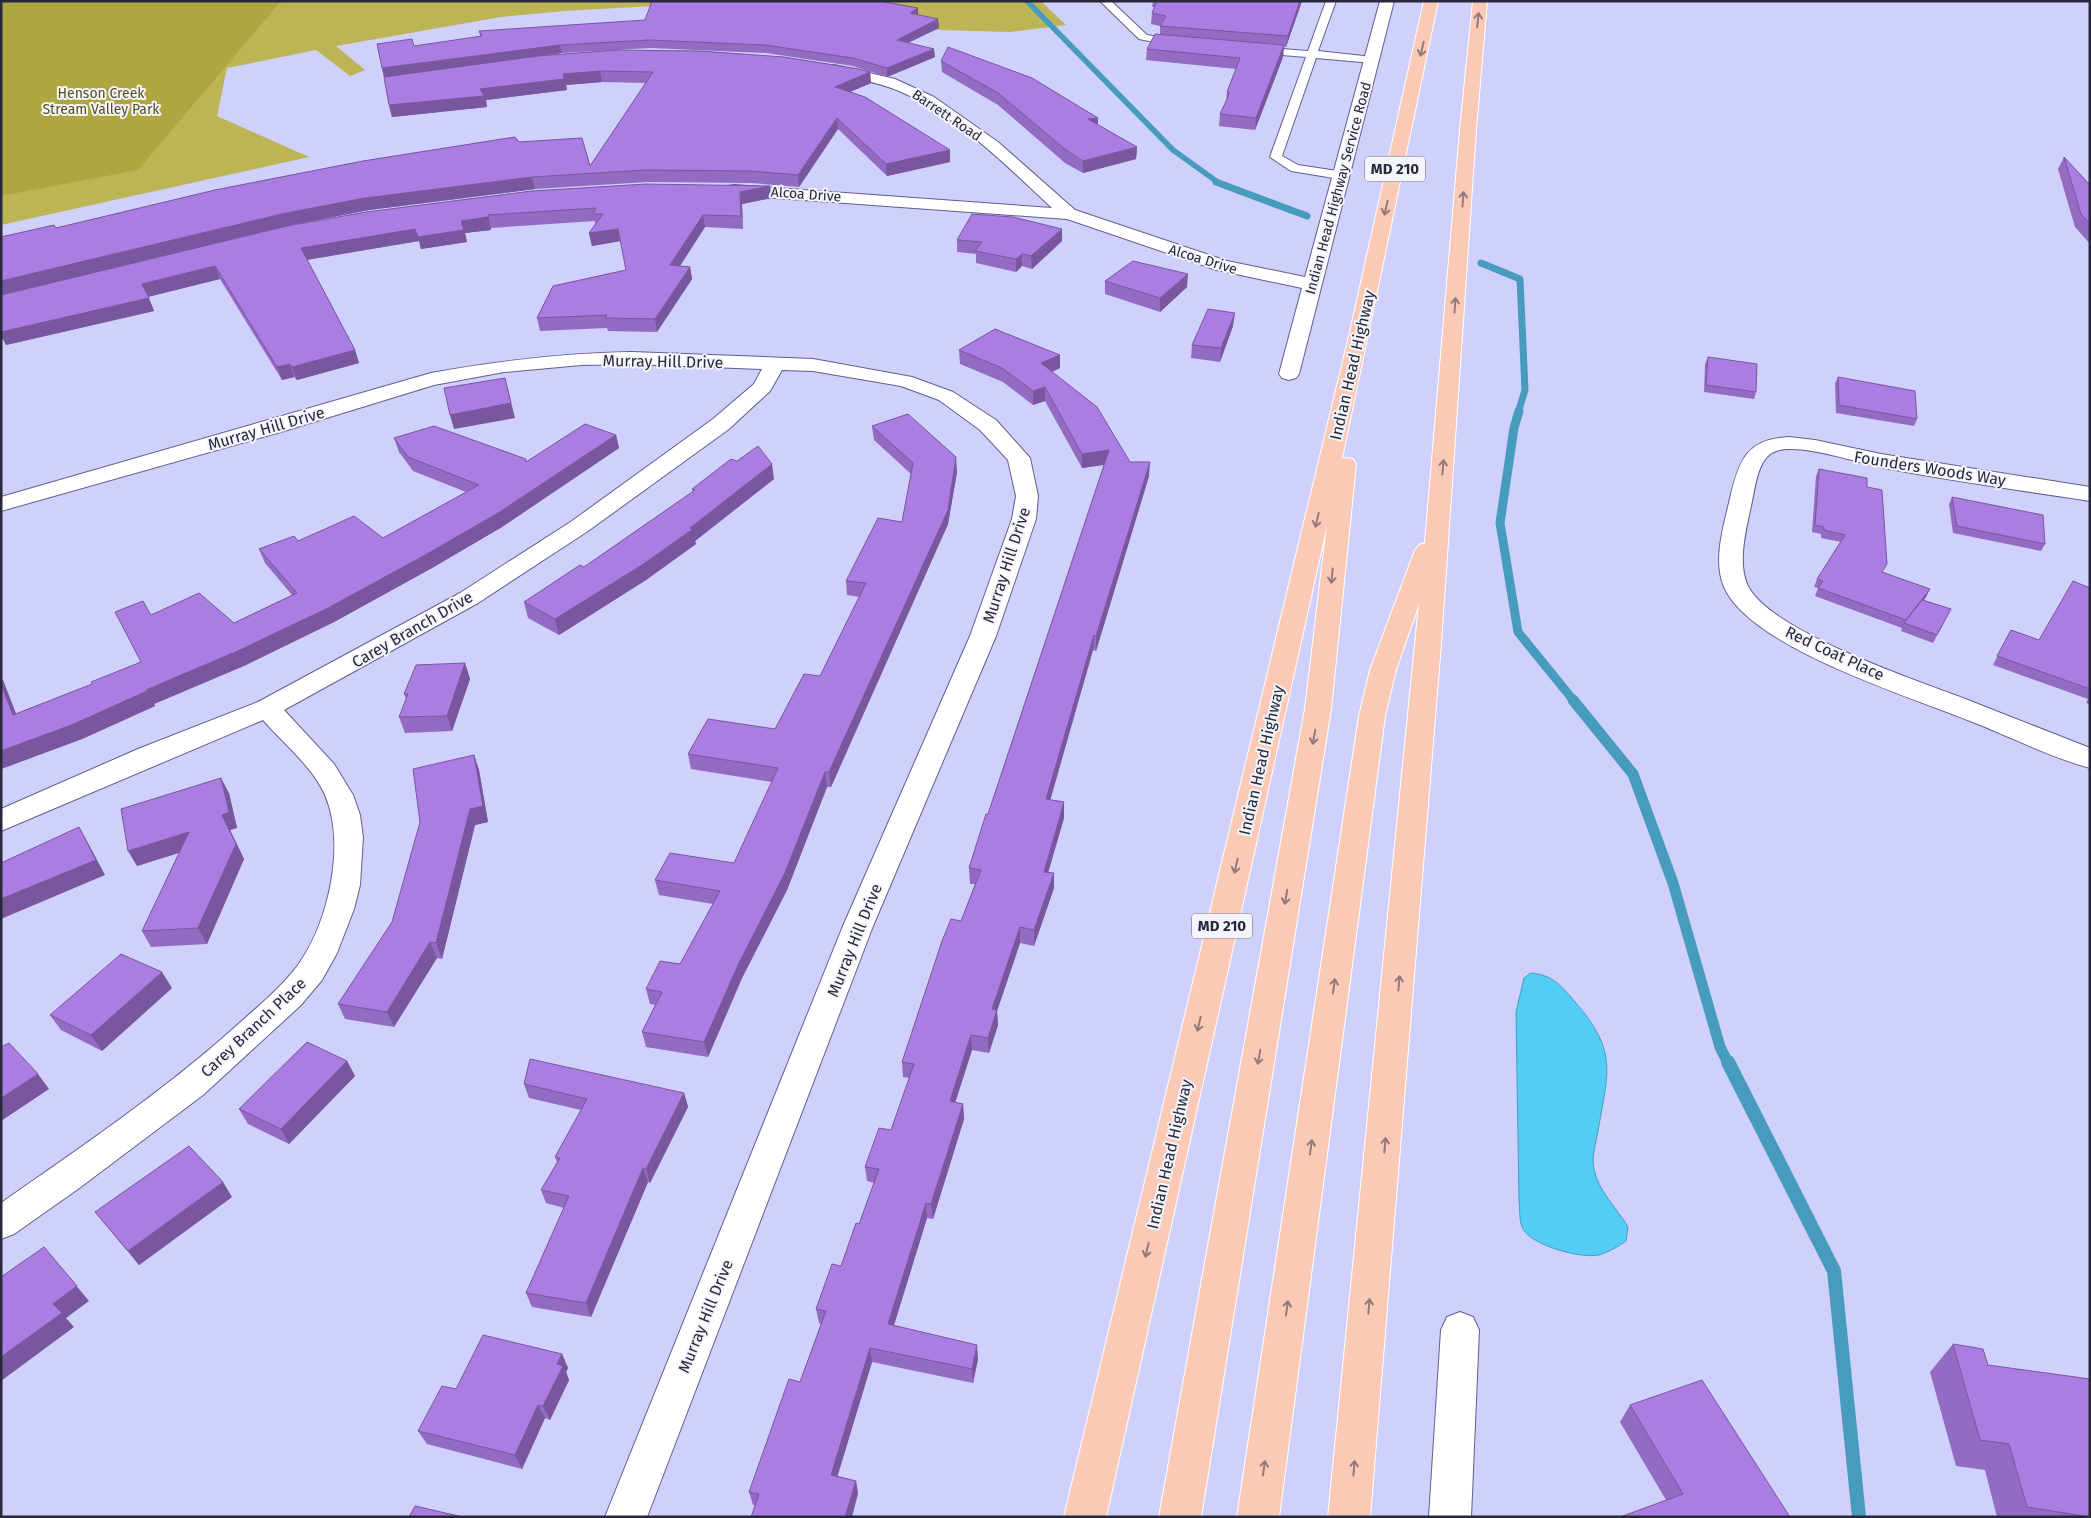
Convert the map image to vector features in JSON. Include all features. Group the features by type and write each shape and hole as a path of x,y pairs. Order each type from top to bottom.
{"highway":[{"name":"Indian Head Highway","path":"1085,1517 1359,336 1431,1"},
{"path":"1349,1517 1391,1081 1439,516 1469,97 1480,1"},
{"path":"1180,1517 1318,709 1359,336"},
{"path":"1258,1517 1372,716 1383,670 1439,516"}],"street":[{"name":"Indian Head Highway Service Road","path":"1289,374 1387,1"},
{"name":"Barrett Road","path":"819,67 885,82 932,102 985,141 1069,214"},
{"name":"Alcoa Drive","path":"714,189 845,196 1069,214 1223,266 1312,284"},
{"name":"Murray Hill Drive","path":"1,504 276,426 386,391 465,372 580,359 632,358 813,365 874,374 904,381 946,396 988,425 1007,443 1019,458 1028,496 1024,519 983,636 858,926 626,1517"},
{"name":"Carey Branch Drive","path":"1,821 148,756 266,708 469,598 580,526 721,424 763,387 775,364"},
{"name":"Founders Woods Way","path":"1770,445 1803,445 1883,461 2090,494"},
{"name":"Red Coat Place","path":"1770,445 1759,450 1753,459 1742,498 1732,560 1734,580 1746,601 1778,627 1819,649 2090,759"},
{"name":"Carey Branch Place","path":"1,1223 136,1128 214,1066 296,990 311,971 324,947 345,888 350,864 346,823 340,796 315,758 266,708"},
{"path":"1450,1517 1460,1330"}],"lane":[{"path":"1105,1 1143,37 1161,42 1189,44"},
{"path":"1331,1 1276,157 1295,168 1340,176"},
{"path":"1246,49 1373,60"}],"green space":[{"name":"Henson Creek Stream Valley Park","path":"1,1 1041,1 1066,25 1010,32 905,29 653,6 501,17 336,46 365,70 350,76 316,50 227,68 217,116 309,157 1,225"},
{"path":"1,1 281,1 138,170 1,196"}],"water":[{"path":"1531,973 1546,976 1562,987 1589,1020 1599,1035 1604,1049 1607,1077 1593,1165 1599,1185 1628,1227 1626,1241 1599,1255 1591,1256 1569,1253 1545,1245 1527,1234 1521,1224 1516,1012 1524,978"}],"building":[{"path":"652,1 879,1 918,8 910,13 938,19 897,40 934,49 887,68 853,58 765,45 649,40 560,45 382,68 377,44 412,39 414,46 482,36 479,31 645,20"},
{"path":"1157,1 1300,1 1288,36 1160,26 1166,16 1152,13"},
{"path":"1155,34 1284,45 1256,118 1220,114 1228,97 1229,92 1227,92 1240,58 1147,49"},
{"path":"948,47 1032,78 1098,118 1088,119 1137,147 1083,161 1066,150 998,93 941,61"},
{"path":"617,50 700,51 784,57 870,72 835,87 865,97 950,150 886,164 837,118 798,175 750,171 646,170 532,177 365,198 286,213 1,281 1,237 54,225 56,228 215,190 363,161 515,137 519,142 582,138 590,166 653,72 600,71 563,74 564,79 480,89 484,96 389,105 384,77 538,56"},
{"path":"2064,157 2090,185 2090,224 2081,214"},
{"path":"646,184 770,186 740,192 741,216 703,215 670,265 690,267 655,319 605,318 607,315 537,318 553,286 626,270 618,229 589,233 603,214 593,214 596,208 488,215 488,217 461,221 464,230 418,237 415,229 301,248 355,350 292,367 290,364 277,367 215,266 142,284 149,298 1,332 1,295 287,226 366,212 532,191"},
{"path":"972,214 1013,217 1062,229 1031,256 1022,254 1016,259 975,251 982,242 957,240"},
{"path":"1133,261 1188,274 1160,298 1105,281"},
{"path":"1208,309 1235,313 1221,348 1192,345"},
{"path":"995,329 1060,355 1041,363 1097,407 1130,462 1150,462 1096,636 1094,635 1046,799 1064,802 1044,872 1054,873 1034,930 1020,927 992,1009 997,1010 988,1038 971,1035 950,1101 963,1104 931,1204 926,1203 888,1324 977,1345 972,1369 870,1348 831,1475 856,1481 845,1517 751,1517 759,1494 749,1492 789,1379 800,1382 826,1311 816,1309 832,1264 841,1266 856,1223 859,1224 879,1169 865,1167 879,1128 891,1130 914,1064 902,1062 942,941 951,919 961,921 981,870 969,868 1109,450 1082,454 1045,387 1033,391 1002,368 959,350"},
{"path":"1708,357 1757,364 1756,392 1706,385"},
{"path":"1838,377 1915,391 1917,419 1839,405"},
{"path":"505,378 511,403 450,415 444,388"},
{"path":"908,414 956,457 948,510 829,772 825,772 784,875 739,963 704,1042 642,1032 662,992 646,989 660,961 680,964 720,891 655,880 670,853 734,863 778,768 688,754 708,719 775,729 804,674 820,676 866,583 846,581 878,518 902,522 913,463 872,426"},
{"path":"585,424 616,435 498,513 427,554 328,608 240,650 146,690 74,724 1,751 1,684 13,715 92,684 91,682 141,662 115,612 143,601 151,615 199,593 234,623 297,593 259,549 294,536 298,541 354,516 383,538 479,485 408,457 394,438 434,426 526,459 526,462"},
{"path":"758,446 772,464 690,528 693,529 642,565 555,619 524,602 580,565 584,567 695,490 692,489 731,459 737,461"},
{"path":"1819,469 1867,478 1867,487 1882,490 1887,564 1882,572 1930,589 1906,620 1818,588 1823,581 1817,579 1845,535 1824,530 1824,527 1815,525"},
{"path":"1952,497 2043,515 2045,544 1957,526"},
{"path":"2073,581 2090,588 2090,689 1997,656 2011,630 2039,640"},
{"path":"1922,600 1951,609 1937,635 1904,623"},
{"path":"465,663 447,716 399,717 408,694 404,694 416,665"},
{"path":"474,755 483,806 470,809 436,943 430,942 387,1012 338,1004 392,922 420,822 413,769"},
{"path":"221,778 229,812 222,815 236,844 198,928 142,931 189,832 128,851 121,809"},
{"path":"79,827 96,860 1,899 1,863"},
{"path":"121,954 162,972 91,1035 50,1015"},
{"path":"307,1042 347,1061 281,1129 239,1109"},
{"path":"9,1043 38,1074 1,1098 1,1047"},
{"path":"530,1059 684,1093 646,1169 643,1168 586,1303 526,1293 569,1196 541,1190 560,1158 555,1157 587,1099 524,1084"},
{"path":"189,1146 223,1182 128,1251 95,1212"},
{"path":"44,1247 77,1286 53,1304 62,1313 1,1357 1,1277"},
{"path":"483,1335 562,1354 557,1364 563,1366 543,1406 538,1405 515,1455 418,1431 442,1386 456,1389"},
{"path":"1953,1344 1983,1349 1988,1365 2090,1379 2090,1517 2027,1507 2009,1444 1980,1440"},
{"path":"1702,1380 1790,1517 1620,1517 1683,1494 1630,1405"},
{"path":"415,1506 463,1517 409,1517"}],"waterway":[{"path":"1027,1 1173,150 1219,183"},
{"path":"1216,182 1307,216"},
{"path":"1481,263 1520,279 1525,390 1518,413"},
{"path":"1519,411 1514,428 1500,523 1518,632 1574,701"},
{"path":"1573,700 1633,774 1673,883 1720,1047 1728,1063"},
{"path":"1728,1062 1834,1271 1859,1517"}]}
